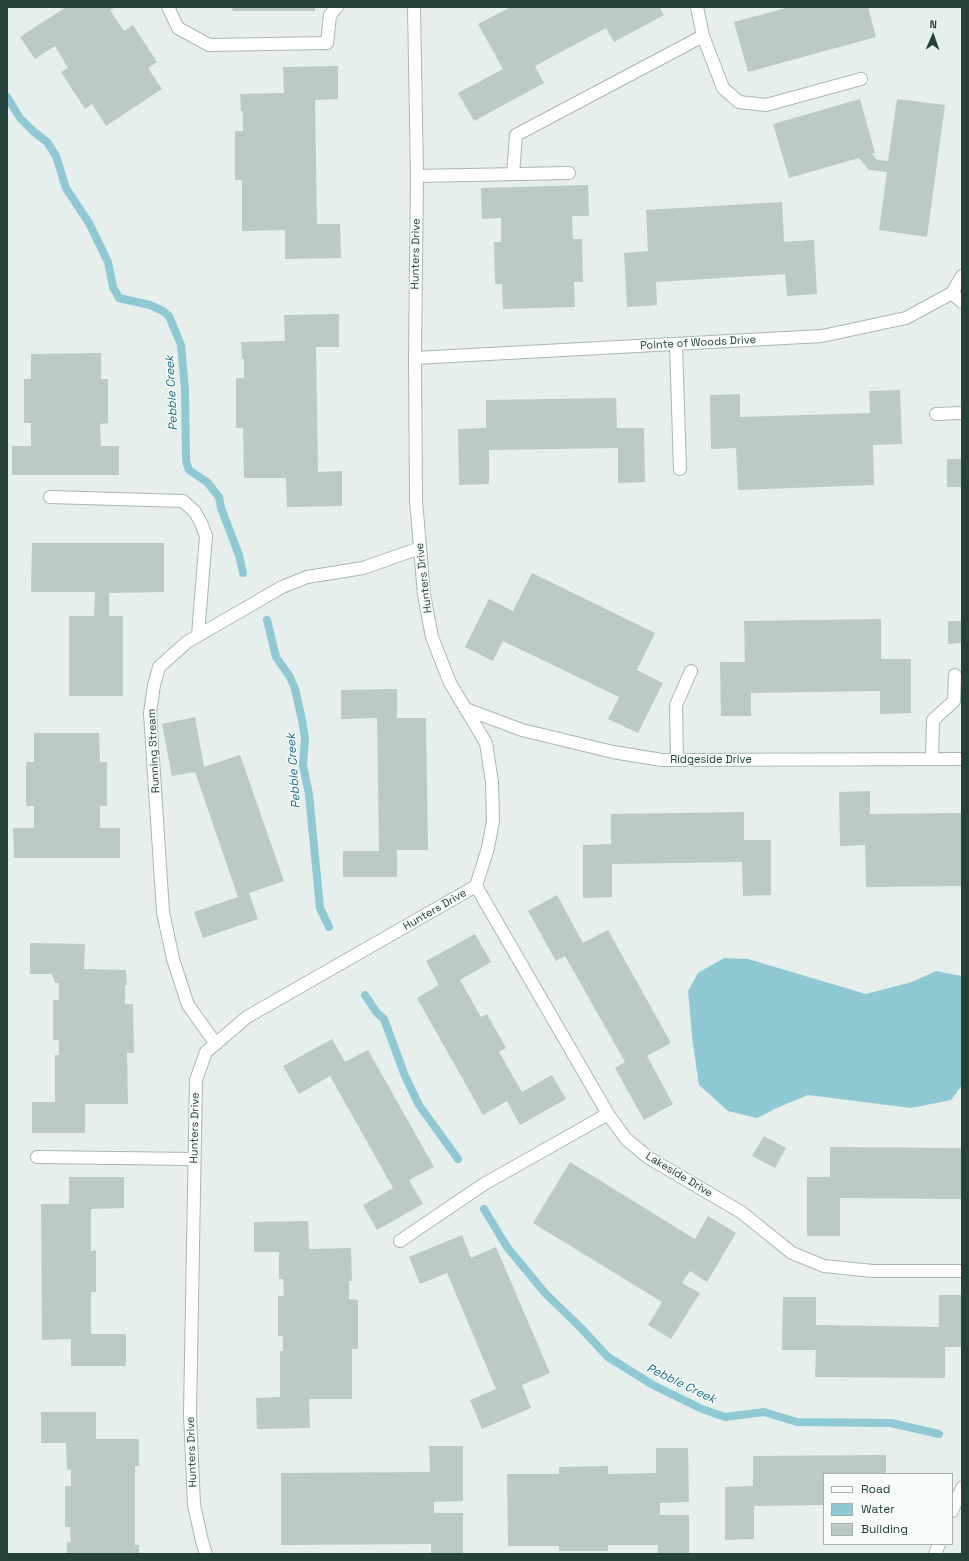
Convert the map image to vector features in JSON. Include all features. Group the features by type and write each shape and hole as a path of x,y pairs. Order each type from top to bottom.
{"street":[{"path":"168,7 178,28 209,45 327,43 330,15 337,7"},
{"name":"Hunters Drive","path":"206,1554 194,1505 190,1414 196,1080 206,1052 247,1017 476,886 488,848 493,821 492,782 486,743 450,683 432,637 424,595 416,500 415,358 417,176 414,7"},
{"path":"697,7 704,36 723,88 739,102 766,105 861,80"},
{"path":"513,174 516,135 704,36"},
{"path":"417,176 570,173"},
{"path":"962,276 952,294 962,302"},
{"name":"Pointe of Woods Drive","path":"415,358 822,336 906,318 952,294"},
{"path":"676,344 680,469"},
{"path":"936,414 962,413"},
{"path":"50,497 183,501 195,512 206,536 198,635"},
{"name":"Running Stream","path":"216,1044 188,1006 173,959 163,912 150,713 154,685 159,667 187,642 282,587 307,577 363,568 420,548"},
{"path":"677,760 676,705 691,671"},
{"path":"932,759 933,720 954,701 955,675"},
{"name":"Ridgeside Drive","path":"466,709 522,730 613,752 662,760 962,759"},
{"name":"Lakeside Drive","path":"476,886 608,1114 626,1139 649,1158 741,1212 792,1253 824,1266 873,1271 962,1271"},
{"path":"400,1241 484,1184 608,1114"},
{"path":"36,1157 194,1159"},
{"path":"953,1509 962,1488"}],"water":[{"path":"724,958 748,959 866,994 912,982 936,971 962,976 962,1085 951,1100 911,1108 808,1095 757,1118 728,1111 699,1085 693,1045 688,991 698,973"}],"building":[{"path":"66,7 115,7 110,10 124,31 133,25 157,62 148,68 162,89 106,126 92,104 85,109 61,72 68,68 55,46 35,59 20,37"},
{"path":"233,7 315,7 315,11 232,11"},
{"path":"511,7 659,7 664,15 614,42 606,28 535,66 544,83 474,121 458,93 503,69 478,24"},
{"path":"790,7 868,7 876,37 748,72 734,22"},
{"path":"338,66 338,99 315,100 317,224 340,224 341,258 285,259 285,230 242,231 242,180 235,180 235,131 243,131 243,111 241,111 240,94 284,93 283,67"},
{"path":"860,99 875,153 872,154 877,160 888,161 897,99 945,105 927,237 879,230 887,172 869,170 859,158 789,178 773,124"},
{"path":"588,185 589,216 572,216 573,239 582,239 583,282 574,282 575,307 503,309 502,284 495,284 494,242 501,242 501,218 482,219 481,188"},
{"path":"782,202 784,242 814,240 817,294 787,296 785,274 656,282 657,305 627,307 624,253 648,251 646,210"},
{"path":"339,314 339,347 316,347 318,472 342,471 342,506 287,507 286,478 244,478 243,428 236,428 236,378 244,378 244,359 242,359 241,342 285,341 284,315"},
{"path":"101,353 101,379 108,379 108,423 100,424 101,446 119,446 119,475 12,475 12,446 31,446 31,423 24,423 24,379 31,379 31,354"},
{"path":"900,390 902,444 873,445 874,485 738,490 736,448 711,449 710,395 740,394 740,417 870,413 869,391"},
{"path":"616,398 617,428 644,428 645,482 618,483 618,448 489,450 489,484 459,485 458,429 486,428 486,400"},
{"path":"947,459 962,459 962,487 947,487"},
{"path":"32,543 164,543 164,592 109,593 109,616 123,616 123,696 69,696 69,616 94,616 95,592 31,592"},
{"path":"532,573 655,633 637,670 663,683 638,733 608,719 619,697 503,641 493,661 465,647 489,599 513,611"},
{"path":"881,619 881,659 911,659 911,713 880,714 880,691 751,693 751,716 721,716 720,662 745,662 744,621"},
{"path":"948,621 962,621 962,643 948,644"},
{"path":"397,689 397,718 426,718 428,850 397,850 397,877 343,877 343,851 379,851 377,718 341,719 341,690"},
{"path":"195,717 204,767 240,755 284,881 249,893 258,919 203,938 194,912 238,897 195,772 172,776 162,724"},
{"path":"34,733 99,733 100,762 107,762 107,806 100,806 100,828 120,828 120,858 14,858 13,828 34,828 34,806 26,806 26,762 34,762"},
{"path":"870,791 870,814 962,813 962,886 866,887 865,845 840,846 839,792"},
{"path":"744,812 744,840 771,840 771,895 743,896 742,862 612,864 612,897 583,898 583,845 611,844 611,814"},
{"path":"557,895 583,943 608,930 671,1043 647,1056 673,1104 644,1120 615,1068 625,1062 565,956 556,961 528,911"},
{"path":"475,934 491,962 460,980 481,1017 487,1014 506,1048 499,1052 522,1092 552,1075 566,1099 520,1125 507,1101 483,1115 417,998 439,985 426,961"},
{"path":"30,943 85,944 84,969 126,970 127,985 125,985 125,1004 133,1004 134,1053 127,1053 128,1104 85,1104 85,1133 32,1133 32,1102 55,1102 55,1055 59,1055 59,1040 53,1040 53,1000 59,1000 59,983 55,983 52,974 30,974"},
{"path":"332,1039 345,1062 368,1050 434,1167 409,1180 423,1204 377,1230 363,1205 393,1188 330,1076 299,1094 283,1066"},
{"path":"764,1136 786,1148 775,1168 752,1156"},
{"path":"830,1147 962,1148 962,1199 840,1198 840,1236 807,1236 807,1177 830,1177"},
{"path":"570,1162 695,1239 708,1216 736,1233 707,1282 690,1271 682,1283 700,1293 671,1339 648,1325 662,1302 533,1223"},
{"path":"69,1177 124,1177 124,1208 91,1209 91,1251 96,1250 96,1292 91,1292 91,1334 126,1334 126,1366 71,1366 71,1339 42,1340 41,1204 69,1204"},
{"path":"308,1221 309,1249 351,1248 352,1281 349,1281 349,1299 358,1300 358,1349 352,1349 352,1399 309,1399 310,1428 257,1429 256,1398 280,1397 280,1351 283,1351 283,1336 278,1336 278,1296 284,1296 283,1279 279,1279 279,1252 254,1252 254,1222"},
{"path":"462,1235 471,1258 496,1247 550,1373 522,1385 531,1408 482,1429 470,1400 496,1389 447,1273 420,1284 409,1257"},
{"path":"939,1295 962,1295 962,1347 945,1347 945,1378 815,1377 816,1350 782,1350 783,1297 816,1297 816,1325 939,1327"},
{"path":"41,1412 96,1412 96,1439 139,1439 139,1466 135,1466 135,1545 139,1545 139,1554 67,1554 67,1542 71,1542 70,1527 65,1527 65,1486 71,1486 71,1470 67,1470 66,1443 41,1443"},
{"path":"429,1446 463,1446 463,1501 434,1502 434,1513 463,1513 463,1554 431,1554 431,1544 281,1545 281,1473 430,1472"},
{"path":"656,1448 688,1448 689,1502 660,1503 660,1515 689,1515 689,1554 658,1554 658,1545 608,1545 608,1551 559,1551 559,1546 508,1546 507,1474 559,1474 559,1467 608,1466 608,1474 656,1473"},
{"path":"886,1455 886,1473 823,1473 823,1505 754,1506 754,1539 725,1540 725,1487 753,1486 753,1456"}],"waterway":[{"name":"Pebble Creek","path":"7,97 20,118 47,142 56,156 66,188 89,223 108,262 113,287 119,298 150,305 163,311 169,316 181,345 185,389 186,461 189,470 207,482 219,497 221,508 239,555 243,573"},
{"name":"Pebble Creek","path":"267,620 276,657 290,677 295,689 302,720 305,738 303,765 309,794 320,908 329,927"},
{"name":"Pebble Creek","path":"365,995 377,1013 384,1019 405,1076 419,1105 458,1159"},
{"name":"Pebble Creek","path":"484,1209 507,1247 545,1293 608,1357 653,1385 702,1409 725,1417 764,1412 797,1422 891,1423 939,1434"}]}
